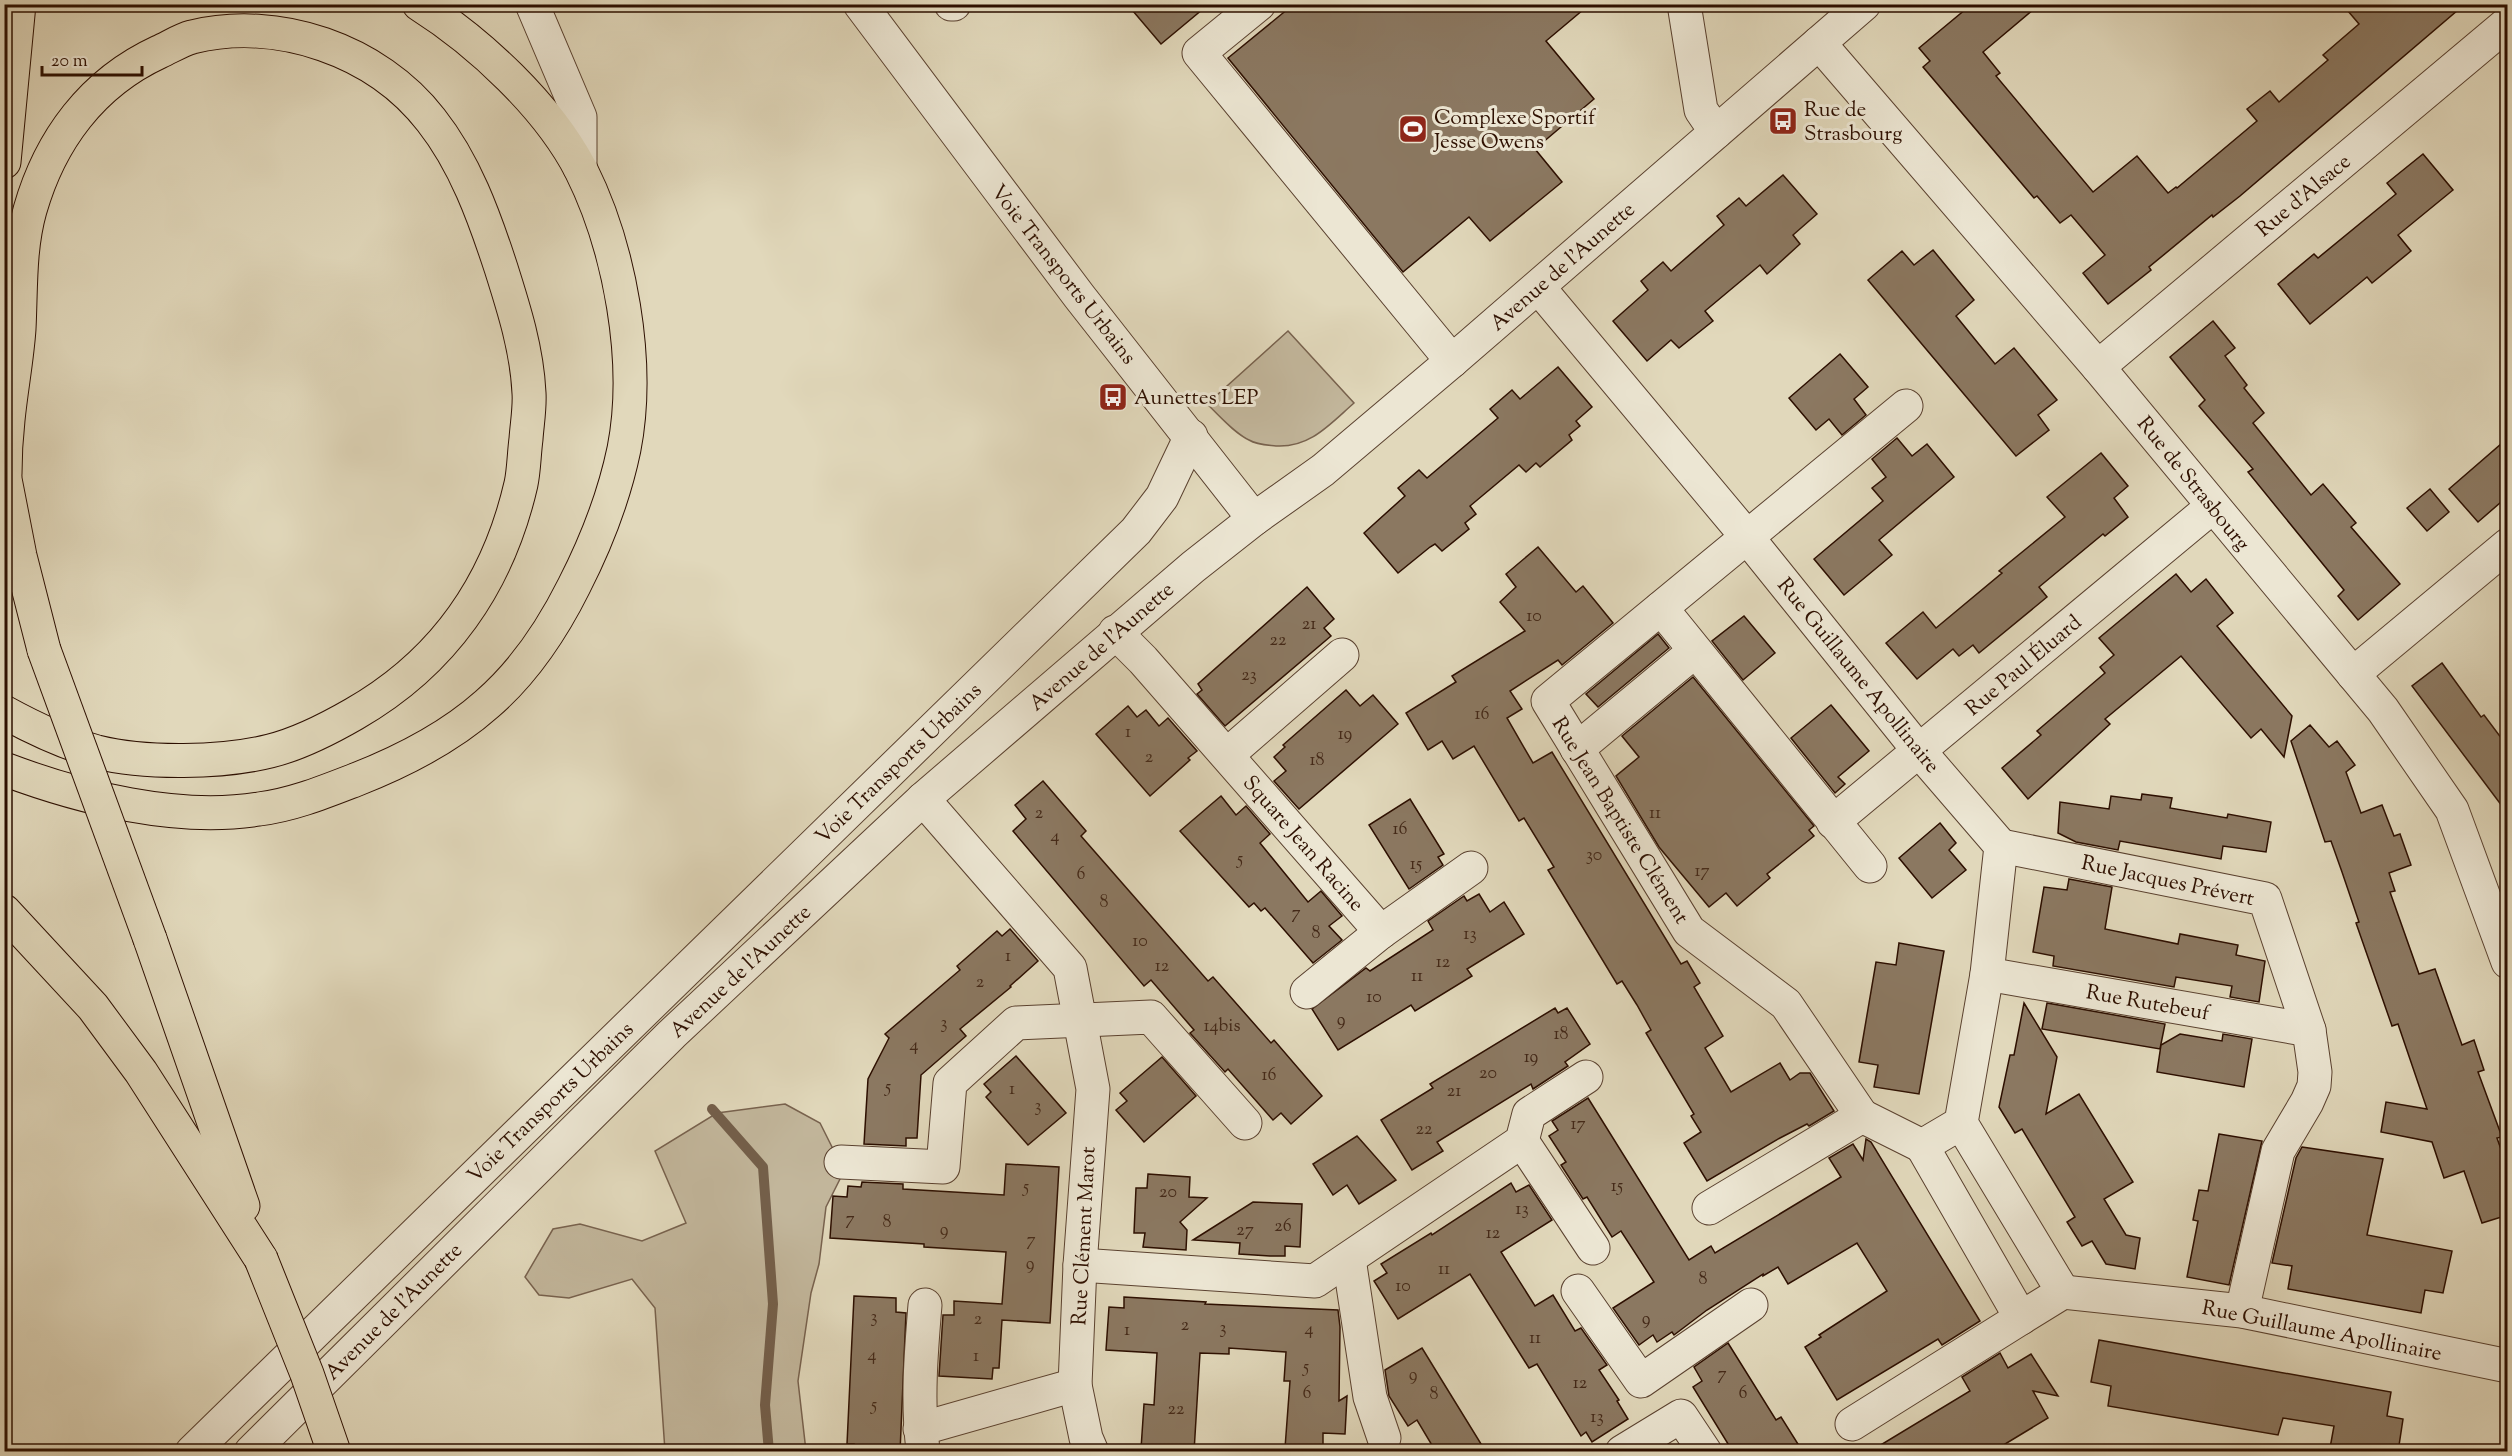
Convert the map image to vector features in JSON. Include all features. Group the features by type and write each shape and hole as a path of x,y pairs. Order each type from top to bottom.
{"main road":[{"path":"4,162 19,4"},
{"path":"4,769 55,788 132,806 206,812 259,809 320,794 387,767 451,730 487,704 526,664 561,610 588,557 610,503 624,447 630,378 624,307 604,221 580,168 556,130 515,82 439,17 419,4"},
{"path":"4,712 32,728 98,752 150,760 207,760 270,751 325,731 375,702 417,669 453,631 485,585 507,534 522,480 530,396 523,342 485,219 461,167 431,119 403,91 361,61 326,44 283,35 236,32 190,38 146,58 109,82 78,112 51,157 30,211 20,264 19,332 6,409 5,474 20,556 44,650 150,939 261,1259 307,1374 334,1452"},
{"path":"4,911 93,1007 141,1072 261,1259"}],"street":[{"path":"532,4 580,117 580,168"},
{"name":"Voie Transports Urbains","path":"192,1452 1136,531 1162,497 1191,436 1079,296 860,4"},
{"path":"1259,4 1199,53 1452,362"},
{"path":"1684,4 1701,110 1716,132"},
{"name":"Avenue de l'Aunette","path":"1254,519 1323,470 1452,362 1864,4"},
{"name":"Rue d'Alsace","path":"2098,367 2508,23"},
{"name":"Rue de Strasbourg","path":"1819,43 2098,367 2383,710 2452,810 2508,962"},
{"name":"Rue Guillaume Apollinaire","path":"1539,288 1747,537 1920,752 2001,846"},
{"name":"Rue Jean Baptiste Clément","path":"1862,1116 1786,1004 1689,931 1548,701 1906,406"},
{"path":"1191,436 1254,519"},
{"name":"Rue Paul Éluard","path":"1833,822 2212,507"},
{"name":"Avenue de l’Aunette","path":"251,1452 672,1034 923,799 1115,632 1254,519"},
{"path":"2353,674 2508,545"},
{"path":"1661,608 1870,866"},
{"name":"Square Jean Racine","path":"1115,632 1143,660 1381,932"},
{"path":"1577,748 1695,651"},
{"name":"Square Jean Racine","path":"1227,755 1342,655"},
{"name":"Rue Clément Marot","path":"923,799 1070,968 1082,1020 1093,1089 1080,1265 1075,1385 1086,1438 1092,1452"},
{"path":"1852,1424 2063,1292 1961,1123 1987,974 2001,846"},
{"name":"Rue Jacques Prévert","path":"2001,846 2265,899 2309,1030 2315,1072 2314,1086 2299,1118 2278,1151 2242,1311"},
{"name":"Square Jean Racine","path":"1307,992 1381,932 1471,868"},
{"name":"Rue Rutebeuf","path":"1987,974 2309,1030"},
{"path":"841,1162 943,1167 950,1083 1016,1023 1150,1017 1245,1123"},
{"path":"1080,1265 1316,1281 1522,1141 1529,1114 1586,1077"},
{"path":"1709,1208 1862,1116 1922,1146 2021,1318"},
{"path":"1922,1146 1961,1123"},
{"path":"1522,1141 1593,1248"},
{"path":"1349,1259 1370,1397 1384,1438"},
{"path":"1578,1291 1641,1381 1681,1416 1705,1452"},
{"name":"Rue Guillaume Apollinaire","path":"2063,1292 2242,1311 2508,1366"},
{"path":"925,1305 921,1360 922,1440 1075,1385"},
{"path":"1641,1381 1751,1305"},
{"path":"1622,1452 1681,1416"}],"shaded area":[{"path":"1288,331 1354,403 1309,439 1288,446 1255,443 1238,433 1207,404"},
{"path":"785,1104 820,1123 844,1171 826,1207 819,1264 811,1293 798,1381 806,1451 665,1451 655,1308 632,1279 569,1298 539,1295 525,1277 553,1229 580,1224 642,1241 686,1223 655,1151 717,1113"}],"building":[{"path":"1127,4 1209,4 1161,44"},
{"name":"Complexe Sportif Jesse Owens","path":"1294,4 1590,4 1546,41 1594,99 1535,149 1562,182 1490,241 1469,217 1403,272 1228,58"},
{"path":"1972,4 2040,4 1983,52 2000,73 1996,76 2093,192 2137,156 2168,193 2257,121 2247,109 2270,91 2279,102 2328,60 2323,55 2359,24 2342,4 2465,4 2240,196 2213,217 2212,215 2149,267 2151,270 2108,304 2083,273 2105,255 2071,215 2060,223 2037,196 2034,198 1923,67 1930,61 1919,48"},
{"path":"2423,154 2453,190 2398,235 2411,251 2372,283 2367,277 2310,324 2278,284 2314,254 2318,258 2396,194 2387,183"},
{"path":"1783,175 1817,214 1793,235 1800,244 1767,274 1760,265 1705,311 1713,321 1679,348 1671,340 1647,361 1613,321 1648,290 1641,281 1663,262 1671,271 1724,225 1717,216 1739,198 1746,206"},
{"path":"1933,250 1974,300 1956,316 1995,364 2014,348 2057,400 2038,415 2049,430 2016,456 1868,280 1902,251 1914,265"},
{"path":"2213,321 2235,348 2225,356 2247,385 2244,388 2264,413 2253,423 2311,495 2323,484 2356,523 2351,527 2400,584 2358,620 2338,596 2344,590 2248,472 2253,469 2199,406 2205,400 2170,357"},
{"path":"1840,354 1868,387 1854,399 1866,415 1842,435 1829,419 1816,430 1789,398"},
{"path":"1558,367 1592,407 1576,421 1580,426 1569,435 1572,440 1540,467 1536,463 1526,472 1519,465 1470,506 1476,514 1465,523 1469,529 1442,551 1435,544 1430,547 1398,573 1364,533 1405,496 1398,488 1419,470 1427,478 1498,418 1490,409 1512,390 1520,399"},
{"path":"1897,438 1912,456 1927,444 1954,477 1879,540 1892,555 1844,595 1814,559 1883,501 1872,488 1886,477 1872,459"},
{"path":"2508,438 2508,496 2478,522 2449,489"},
{"path":"2101,453 2128,486 2114,498 2128,517 2105,536 2103,534 2039,587 2047,597 1979,653 1973,645 1959,656 1953,649 1917,679 1886,643 1923,612 1936,628 2002,573 1999,571 2065,517 2047,497"},
{"path":"2430,489 2449,512 2427,531 2407,508"},
{"path":"1538,547 1576,592 1583,586 1613,623 1562,665 1558,660 1510,691 1522,709 1507,718 1533,763 1552,752 1681,964 1687,961 1700,983 1694,987 1723,1036 1705,1048 1731,1092 1780,1063 1790,1080 1800,1073 1810,1073 1834,1111 1809,1126 1807,1124 1780,1138 1707,1181 1684,1143 1701,1132 1691,1116 1694,1114 1646,1033 1651,1030 1637,1005 1622,981 1617,984 1548,870 1554,867 1524,818 1519,821 1474,746 1453,759 1442,741 1428,750 1406,713 1456,682 1452,676 1525,631 1500,602 1516,587 1506,574"},
{"path":"2176,574 2191,592 2206,579 2233,613 2217,626 2292,716 2284,757 2261,729 2251,738 2181,656 2105,719 2110,724 2028,799 2002,768 2041,735 2037,731 2105,673 2100,667 2114,655 2099,638"},
{"path":"1307,587 1334,619 1324,628 1331,636 1225,726 1197,694 1202,690 1198,684"},
{"path":"1744,616 1775,653 1743,680 1712,641"},
{"path":"1658,634 1669,648 1598,707 1586,694"},
{"path":"2442,663 2481,717 2484,715 2508,747 2508,814 2412,686"},
{"path":"1693,677 1814,826 1809,830 1814,836 1767,874 1770,878 1737,906 1726,893 1709,907 1659,847 1616,776 1639,757 1622,736"},
{"path":"1346,690 1360,706 1373,695 1398,724 1299,809 1274,781 1286,771 1274,757 1285,747 1283,745"},
{"path":"1831,705 1869,751 1838,777 1845,784 1835,793 1791,738"},
{"path":"1128,706 1137,717 1146,710 1159,726 1168,718 1197,751 1150,796 1096,734"},
{"path":"2310,725 2329,747 2337,741 2355,765 2346,772 2361,813 2382,805 2394,836 2400,834 2411,865 2389,873 2395,891 2390,892 2419,974 2435,969 2462,1045 2474,1040 2484,1070 2478,1072 2502,1137 2497,1138 2508,1169 2508,1215 2482,1223 2464,1171 2444,1178 2432,1142 2381,1132 2386,1102 2427,1109 2398,1024 2392,1026 2356,923 2359,922 2342,872 2331,841 2325,842 2291,741"},
{"path":"1043,781 1086,831 1081,836 1208,981 1213,977 1271,1043 1274,1040 1322,1096 1291,1124 1281,1113 1273,1120 1228,1069 1225,1072 1190,1033 1194,1030 1151,980 1144,986 1013,831 1026,819 1015,805"},
{"path":"2142,794 2172,798 2170,808 2227,818 2228,814 2271,822 2266,852 2223,846 2221,859 2120,841 2118,850 2076,842 2058,833 2060,802 2109,809 2111,796 2141,800"},
{"path":"1221,796 1236,815 1246,806 1270,834 1260,843 1308,902 1321,891 1342,916 1329,926 1342,940 1313,963 1265,908 1261,911 1254,903 1249,907 1180,831"},
{"path":"1410,799 1444,854 1438,857 1443,865 1409,889 1369,825"},
{"path":"1940,823 1956,843 1949,850 1966,870 1932,898 1899,858"},
{"path":"2069,879 2112,887 2105,929 2178,944 2180,934 2238,945 2236,955 2265,961 2259,1002 2230,997 2232,986 2176,977 2174,987 2053,966 2054,956 2033,952 2044,887 2067,890"},
{"path":"1479,894 1490,912 1504,902 1524,934 1467,969 1472,976 1415,1011 1411,1005 1338,1050 1312,1009 1366,968 1370,971 1433,930 1428,921 1464,896 1467,901"},
{"path":"1010,929 1038,961 1011,987 960,1029 966,1036 921,1075 917,1138 906,1138 906,1146 864,1144 868,1079 889,1038 885,1034 960,970 957,966 997,931 1002,936"},
{"path":"1899,943 1944,951 1919,1094 1874,1087 1878,1065 1859,1062 1876,962 1896,965"},
{"path":"2024,1003 2057,1057 2046,1114 2079,1094 2133,1182 2104,1199 2126,1235 2140,1238 2135,1269 2106,1264 2092,1241 2082,1246 2067,1222 2075,1217 2022,1129 2015,1133 1999,1107 2010,1055 2014,1055"},
{"path":"2047,1003 2165,1024 2160,1049 2042,1029"},
{"path":"1555,1008 1558,1013 1567,1008 1590,1044 1565,1062 1568,1066 1533,1089 1531,1084 1437,1142 1443,1151 1412,1170 1381,1120 1433,1088 1430,1084"},
{"path":"2180,1034 2222,1041 2223,1034 2252,1039 2244,1087 2157,1072 2161,1045"},
{"path":"1016,1056 1066,1113 1028,1145 986,1097 991,1092 984,1084"},
{"path":"1162,1057 1196,1096 1144,1142 1116,1110 1127,1101 1120,1093"},
{"path":"1588,1098 1689,1260 1711,1246 1715,1253 1841,1177 1829,1158 1853,1144 1863,1160 1866,1139 1871,1142 1980,1321 1942,1345 1938,1339 1837,1400 1805,1347 1821,1337 1819,1335 1887,1291 1857,1243 1788,1284 1778,1267 1763,1276 1763,1274 1707,1310 1674,1335 1672,1332 1657,1342 1653,1335 1639,1345 1613,1308 1654,1282 1621,1231 1612,1237 1587,1197 1583,1199 1561,1165 1566,1162 1549,1136 1558,1130 1552,1121"},
{"path":"2219,1134 2262,1141 2229,1285 2187,1277 2198,1221 2193,1220 2199,1190 2208,1191"},
{"path":"1357,1136 1396,1180 1359,1204 1347,1185 1333,1195 1313,1164"},
{"path":"2302,1147 2383,1159 2367,1235 2452,1251 2443,1293 2425,1290 2421,1313 2288,1289 2292,1266 2272,1263 2296,1158"},
{"path":"1006,1164 1059,1167 1050,1323 1002,1320 999,1368 993,1368 992,1379 939,1376 943,1315 954,1315 954,1301 1002,1304 1006,1252 830,1238 833,1196 847,1197 848,1186 861,1187 862,1182 903,1184 903,1189 1004,1195"},
{"path":"1148,1174 1190,1177 1189,1197 1207,1198 1180,1222 1187,1230 1186,1250 1143,1247 1145,1233 1134,1233 1136,1188 1147,1188"},
{"path":"1511,1183 1516,1192 1529,1185 1552,1220 1501,1252 1535,1306 1553,1295 1575,1331 1581,1328 1607,1365 1599,1370 1619,1400 1617,1401 1628,1419 1592,1442 1586,1432 1581,1436 1537,1364 1529,1368 1470,1274 1398,1319 1374,1281 1387,1273 1381,1264 1431,1233 1432,1235"},
{"path":"1253,1202 1302,1204 1300,1247 1285,1246 1285,1256 1239,1254 1240,1243 1193,1240"},
{"path":"854,1296 896,1298 896,1312 906,1313 900,1452 853,1452 854,1444 847,1444"},
{"path":"1124,1297 1206,1302 1205,1304 1338,1310 1340,1327 1339,1401 1347,1396 1345,1434 1323,1433 1323,1450 1285,1448 1290,1381 1284,1381 1286,1352 1229,1348 1229,1354 1200,1353 1194,1452 1152,1452 1141,1449 1144,1404 1154,1405 1157,1353 1106,1350 1109,1307 1124,1308"},
{"path":"2099,1340 2391,1392 2387,1416 2403,1419 2398,1452 2350,1452 2330,1448 2334,1426 2283,1418 2278,1435 2108,1406 2111,1386 2091,1382"},
{"path":"1728,1343 1776,1420 1781,1417 1803,1452 1733,1452 1693,1387 1702,1381 1694,1367"},
{"path":"1422,1348 1486,1452 1436,1452 1417,1420 1408,1426 1389,1396 1385,1370"},
{"path":"2000,1353 2008,1368 2031,1354 2058,1396 2033,1391 2048,1418 1992,1452 1869,1452 1970,1391 1962,1377"}],"waterway":[{"path":"712,1109 763,1167 773,1304 765,1405 769,1452"}],"place":[{"name":"Rue de Strasbourg","path":"1783,121"},
{"name":"Complexe Sportif Jesse Owens","path":"1413,129"},
{"name":"Aunettes LEP","path":"1113,397"}]}
